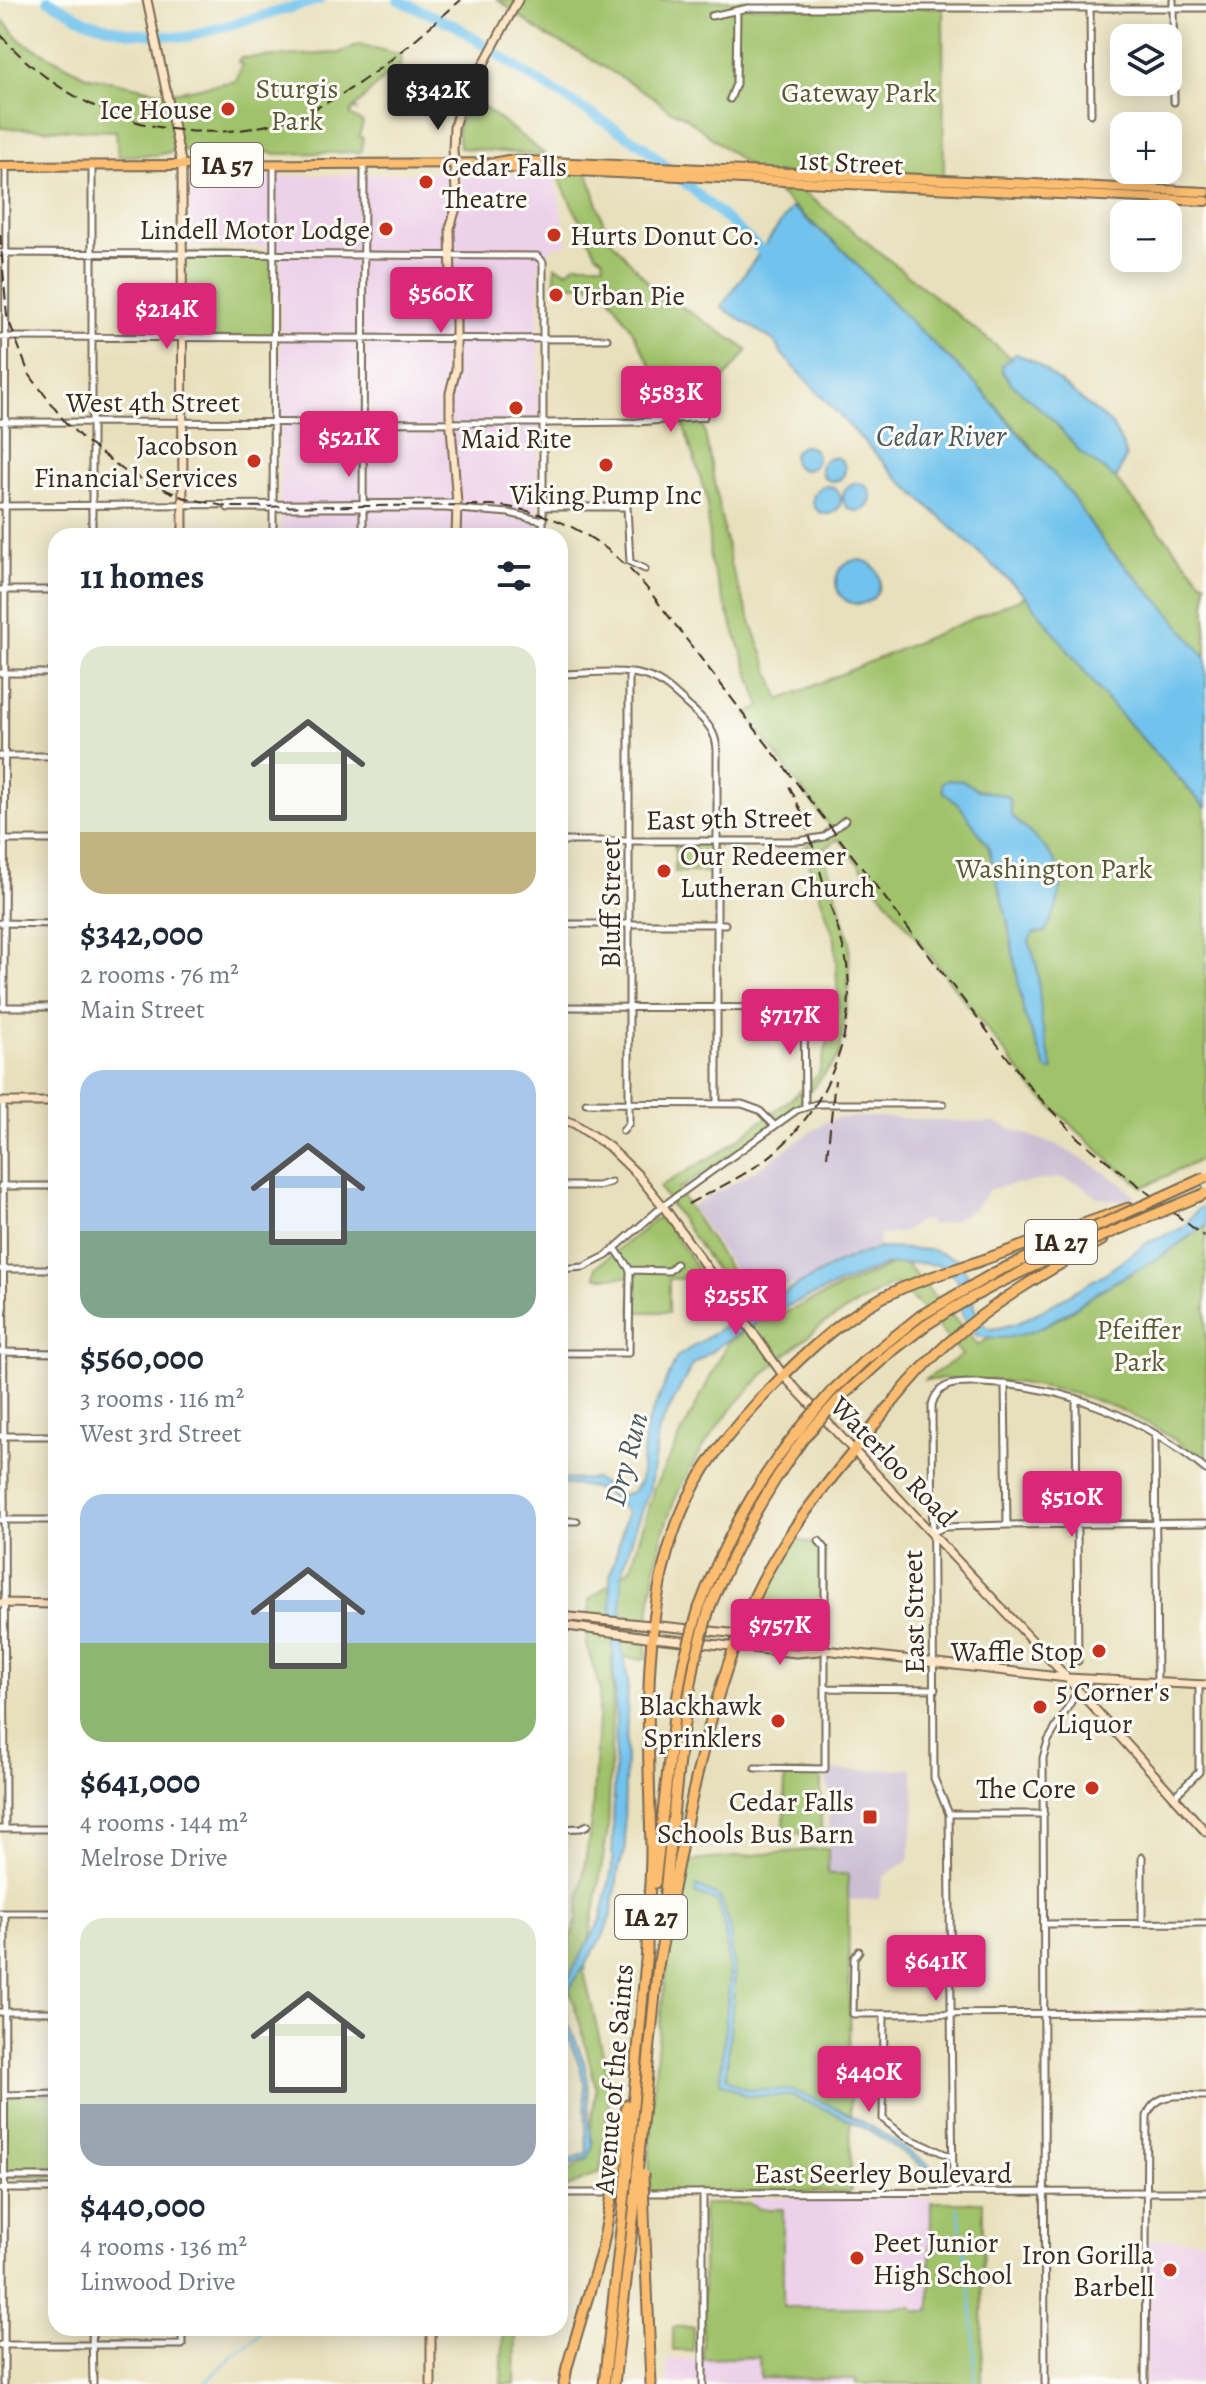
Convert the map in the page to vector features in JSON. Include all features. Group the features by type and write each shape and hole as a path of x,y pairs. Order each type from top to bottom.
{"highway":[{"name":"Avenue of the Saints","path":"614,2384 634,2212 631,2174 636,2058 672,1728 704,1608 800,1435 835,1395 891,1352 923,1320 996,1272 1206,1177"},
{"name":"Avenue of the Saints","path":"923,1320 1002,1280 1206,1193"},
{"path":"647,1953 651,1852 648,1721 655,1625 665,1561 678,1521 705,1468 734,1428 783,1375 849,1318 900,1289 1150,1200"},
{"path":"658,1966 691,1795 719,1692 755,1595 775,1558 819,1495 894,1399 945,1346 1026,1283 1115,1232"},
{"name":"Avenue of the Saints","path":"631,2174 647,2078 689,1661"},
{"path":"564,2384 602,2249 609,2212 631,2174"},
{"path":"631,2174 651,2384"},
{"name":"Avenue of the Saints","path":"604,2384 634,2212"},
{"path":"571,2384 574,2345"}],"main road":[{"path":"147,0 182,166 183,528"},
{"path":"456,528 450,422 450,393 456,369 456,305 450,254 450,228 457,205 454,127 459,110 518,0"},
{"name":"IA 57","path":"3,166 453,161"},
{"name":"1st Street","path":"453,161 493,163 508,168 554,166 1206,201"},
{"name":"1st Street","path":"780,177 1206,192"},
{"path":"2,1102 48,1102"},
{"name":"Waterloo Road","path":"568,1121 608,1146 632,1168 663,1206 783,1375 1067,1678 1206,1832"},
{"path":"2,1604 48,1604"},
{"path":"568,1617 740,1634 825,1650 1067,1678 1202,1685"},
{"path":"568,1626 796,1653 825,1650"},
{"path":"431,2336 431,2384"}],"street":[{"path":"748,0 748,8"},
{"path":"978,0 978,8"},
{"path":"711,16 748,8 814,4 1090,8 1173,4 1206,8"},
{"path":"1173,4 1174,102"},
{"path":"1090,8 1091,114"},
{"path":"730,99 736,84 737,10"},
{"path":"363,528 364,163"},
{"path":"92,165 92,528"},
{"path":"273,528 274,165"},
{"path":"3,166 2,1007 48,1007"},
{"path":"4,253 537,256 543,262 543,528"},
{"path":"3,337 607,339"},
{"name":"West 4th Street","path":"3,422 543,423 637,422 704,417"},
{"path":"3,506 456,506 543,521"},
{"path":"543,507 627,507 630,562 645,569"},
{"path":"3,590 48,590"},
{"path":"3,673 48,673"},
{"path":"568,674 629,674 659,682 712,728 717,750 721,924 717,1104"},
{"name":"Bluff Street","path":"623,1131 629,1123 629,674"},
{"path":"3,756 48,756"},
{"name":"East 9th Street","path":"568,841 810,840 828,835 845,820"},
{"path":"2,840 48,840"},
{"path":"2,923 48,924"},
{"path":"568,924 721,924"},
{"path":"568,1007 804,1008 805,1106"},
{"path":"2,1102 2,1829 48,1829"},
{"path":"586,1103 742,1104 759,1110 773,1124"},
{"path":"568,1268 596,1262 663,1206 773,1124 805,1106 943,1104"},
{"path":"568,1186 598,1186 611,1182"},
{"path":"2,1186 48,1186"},
{"path":"568,1353 629,1353 630,1270 615,1248"},
{"path":"630,1270 669,1271 676,1264"},
{"path":"2,1269 48,1269"},
{"path":"2,1352 48,1353"},
{"name":"East Street","path":"949,1814 934,1778 932,1405 934,1395 944,1386 957,1383 1005,1384"},
{"path":"1007,1525 1005,1384 1076,1398 1121,1416 1155,1433 1206,1470"},
{"path":"1076,1398 1078,1661"},
{"path":"1155,1433 1157,1683"},
{"path":"2,1436 48,1436"},
{"path":"2,1520 48,1520"},
{"path":"568,1521 577,1521"},
{"path":"932,1533 944,1527 1206,1523"},
{"path":"755,1768 825,1769 825,1548 819,1541"},
{"path":"1175,1796 1199,1772 1202,1685"},
{"path":"825,1688 935,1689"},
{"path":"1045,2384 1045,1749 1078,1690"},
{"path":"953,2192 949,1814 1044,1814"},
{"path":"568,1829 588,1825"},
{"path":"1142,1857 1142,1923"},
{"path":"4,2384 3,1913 48,1913"},
{"path":"1044,1924 1206,1923"},
{"path":"859,1951 854,1958 853,2014 1206,2013"},
{"path":"3,2012 48,2012"},
{"path":"884,2014 883,2119 904,2136 952,2157"},
{"path":"5,2095 48,2094"},
{"path":"1145,2384 1146,2121 1151,2107 1158,2100 1206,2096"},
{"path":"2,2177 48,2177"},
{"path":"2,2189 48,2189"},
{"name":"East Seerley Boulevard","path":"568,2193 1206,2192"},
{"path":"703,2193 703,2384"},
{"path":"92,2336 93,2384"},
{"path":"2,2345 182,2345 182,2336"}],"shaded area":[{"path":"459,171 548,175 555,179 568,245 553,247 539,265 538,528 280,528 281,247 189,246 190,183 207,177"},
{"path":"837,1118 995,1123 1059,1146 1095,1166 1135,1196 1121,1201 1097,1197 1079,1183 1061,1178 990,1189 975,1208 951,1222 933,1225 928,1221 919,1221 908,1230 879,1236 879,1246 809,1282 760,1291 744,1284 691,1206 747,1176 824,1123"},
{"path":"912,1769 915,1806 909,1860 883,1877 879,1899 848,1900 848,1875 828,1874 830,1798 825,1771"},
{"name":"Peet Junior High School","path":"753,2197 931,2198 931,2311 915,2311 912,2307 783,2307 783,2209 750,2209"},
{"path":"1206,2239 1206,2384 1145,2384 1145,2240"},
{"path":"760,2357 760,2378 857,2379 856,2384 667,2384 667,2359"}],"green space":[{"name":"Gateway Park","path":"498,0 748,0 748,7 943,8 944,182 777,173 1016,362 1206,582 1206,674 1154,596 1106,546 1068,491 1031,446 978,386 914,325 845,252 749,167 684,116 669,110 579,52 546,36"},
{"name":"Sturgis Park","path":"0,17 21,41 86,76 167,93 236,81 242,65 238,62 240,58 339,53 359,44 401,55 400,70 386,76 355,107 357,110 352,109 350,115 363,123 359,136 363,138 361,152 277,154 180,150 156,155 118,156 116,131 0,128"},
{"path":"477,102 547,156 460,148 458,127 466,112"},
{"name":"Washington Park","path":"588,172 607,235 653,288 748,350 700,408 731,567 780,700 1026,596 1106,699 1206,808 1206,1157 1143,1187 1112,1163 1035,1091 839,839 823,850 850,941 848,995 839,1057 792,1112 678,1190 764,1322 902,1260 978,1345 988,1339 1029,1333 1064,1316 1206,1225 1206,1464 1175,1440 1142,1421 1109,1405 1074,1394 1002,1381 925,1380 962,1355 920,1306 895,1284 821,1326 746,1393 704,1447 672,1506 656,1568 646,1659 611,1657 613,1692 608,1829 584,1972 611,2088 600,2172 568,2187 568,2171 586,2160 596,2088 568,1986 568,1948 577,1919 592,1815 600,1688 586,1644 590,1599 631,1568 654,1488 728,1342 754,1326 659,1187 722,1151 792,1098 819,1073 838,1006 835,940 804,848 830,827 746,714 761,707 710,561 707,499 684,427 632,330 603,286 555,284 555,266 567,271 576,264 604,264 556,173"},
{"path":"182,253 273,253 273,338 182,338"},
{"path":"714,843 714,872 675,872 675,844"},
{"path":"656,1219 665,1222 704,1278 669,1279 669,1312 632,1312 632,1277 596,1277 596,1267"},
{"path":"795,1539 811,1543 825,1555 825,1638 818,1640 757,1630 755,1609"},
{"path":"785,1772 821,1773 821,1834 784,1833"},
{"path":"828,1848 828,1874 848,1874 851,2192 649,2193 652,2109 660,2026 682,1862"},
{"path":"48,2094 48,2177 5,2177 5,2095"},
{"path":"931,2202 983,2202 982,2384 856,2384 856,2379 760,2378 759,2357 703,2359 703,2204 750,2204 760,2209 783,2209 783,2307 912,2307 915,2311 930,2311"},
{"path":"673,2327 693,2327 693,2351 673,2351"},
{"path":"504,2336 516,2336 515,2384 501,2384"}],"water":[{"name":"Cedar River","path":"792,207 845,252 914,325 978,386 1068,491 1106,546 1168,611 1206,658 1206,808 1106,699 1026,596 900,480 781,353 774,341 721,307"},
{"path":"1016,354 1034,361 1112,425 1126,457 1116,479 1080,452 1052,419 1012,384 1002,365"},
{"path":"805,446 814,449 817,458 814,467 805,470 796,467 793,458 796,449"},
{"path":"833,457 842,460 845,469 842,478 833,481 824,478 821,469 824,460"},
{"path":"857,483 867,487 871,497 867,507 857,511 847,507 843,497 847,487"},
{"path":"827,486 837,490 841,500 837,510 827,514 817,510 813,500 817,490"},
{"path":"858,560 873,567 880,582 873,597 858,604 843,597 836,582 843,567"},
{"path":"948,780 963,781 978,790 1007,796 1011,815 1058,866 1060,893 1055,910 1045,932 1034,933 1029,941 1037,965 1042,1024 1051,1071 1046,1068 1024,1014 1007,919 988,846 960,806 943,792 942,783"},
{"path":"1206,1205 1206,1225 1160,1257 1040,1328 1026,1333 994,1338 977,1336 962,1314 956,1278 939,1265 885,1265 783,1308 735,1335 692,1365 659,1429 649,1492 622,1573 621,1643 628,1680 626,1848 619,1867 612,1912 603,1936 568,1994 571,1973 601,1920 612,1869 616,1723 610,1577 627,1513 606,1493 589,1487 568,1485 568,1480 595,1479 621,1495 632,1492 640,1482 646,1427 677,1357 724,1326 840,1262 879,1248 931,1250 958,1259 969,1277 974,1308 981,1322 989,1329 999,1328 1018,1323 1043,1310 1107,1272 1149,1242 1183,1228 1197,1210"},
{"path":"696,1886 720,1897 729,1922 735,1978 726,2078 753,2090 796,2092 836,2108 910,2152 945,2177 943,2180 871,2131 834,2113 792,2096 746,2096 720,2082 730,1975 724,1922 718,1902 695,1893"},
{"path":"568,2022 588,2080 589,2126 593,2144 589,2157 568,2166 568,2160 587,2153 584,2082 568,2038"}],"waterway":[{"name":"Cedar River","path":"48,0 86,21 129,33 186,37 320,0"},
{"name":"Cedar River","path":"398,0 456,26 528,75 642,145 769,257"},
{"path":"958,2208 973,2318 974,2384"},
{"path":"204,2384 258,2336"}],"railway":[{"path":"0,34 32,66 67,92 107,111 148,125 191,131 235,130 278,122 320,106 358,84 394,57 461,0"},
{"path":"0,234 7,316 29,374 65,422 126,472 182,497 228,507 492,505 516,508 560,522 617,558 650,592 1034,1092 1079,1139 1206,1238"},
{"path":"688,1204 756,1166 794,1133 824,1090 842,1042 849,991 847,965 811,839 789,786"},
{"path":"827,1157 835,1080"}],"place":[{"name":"Ice House","path":"228,109"},
{"name":"Cedar Falls Theatre","path":"426,182"},
{"name":"Lindell Motor Lodge","path":"386,229"},
{"name":"Hurts Donut Co.","path":"554,235"},
{"name":"Urban Pie","path":"556,295"},
{"name":"Maid Rite","path":"516,408"},
{"name":"Jacobson Financial Services","path":"254,461"},
{"name":"Viking Pump Inc","path":"606,465"},
{"name":"Our Redeemer Lutheran Church","path":"664,871"},
{"name":"Waffle Stop","path":"1099,1651"},
{"name":"5 Corner's Liquor","path":"1040,1707"},
{"name":"Blackhawk Sprinklers","path":"778,1721"},
{"name":"The Core","path":"1092,1788"},
{"name":"Cedar Falls Schools Bus Barn","path":"870,1817"},
{"name":"Peet Junior High School","path":"857,2258"},
{"name":"Iron Gorilla Barbell","path":"1170,2270"}],"park label":[{"name":"Pfeiffer Park","path":"1139,1345"}],"water label":[{"name":"Dry Run","path":"626,1459"}]}
